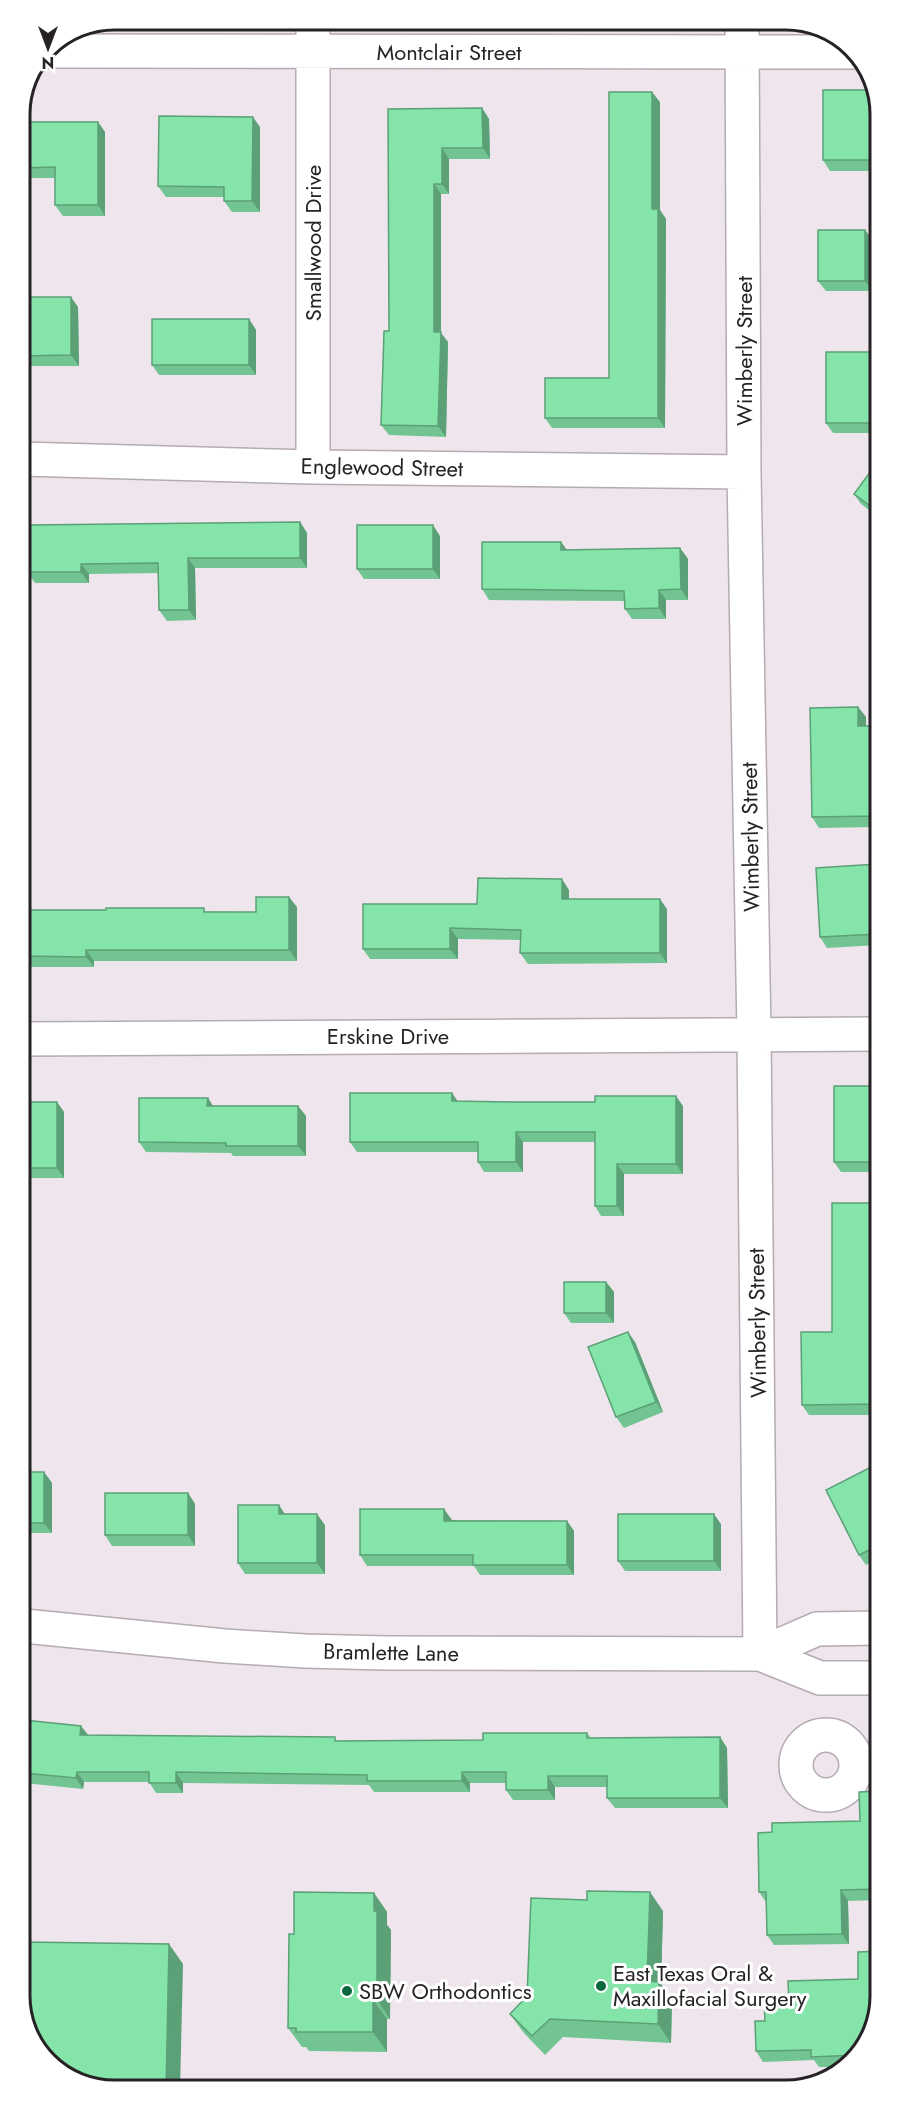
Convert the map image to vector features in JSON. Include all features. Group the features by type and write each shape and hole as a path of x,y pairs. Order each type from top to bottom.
{"street":[{"name":"Smallwood Drive","path":"313,30 313,467"},
{"name":"Wimberly Street","path":"742,30 744,472 754,1034 760,1654"},
{"name":"Montclair Street","path":"59,51 842,52"},
{"name":"Englewood Street","path":"30,459 313,467 744,472"},
{"name":"Erskine Drive","path":"30,1039 870,1034"},
{"name":"Bramlette Lane","path":"30,1627 225,1646 305,1651 760,1654 820,1678 870,1678"},
{"name":"Bramlette Lane","path":"760,1654 817,1629 870,1628"}],"building":[{"path":"823,90 867,90 870,114 870,160 823,160"},
{"path":"609,92 652,92 652,209 658,209 658,418 545,418 545,378 609,378"},
{"path":"482,108 483,148 442,148 442,184 434,184 434,332 441,332 438,426 381,425 384,331 389,331 388,109"},
{"path":"159,116 253,117 252,201 224,201 224,187 158,186"},
{"path":"30,122 98,122 98,205 55,205 55,167 30,168"},
{"path":"818,230 865,230 865,281 818,281"},
{"path":"30,297 71,297 71,355 30,356"},
{"path":"152,319 249,319 249,365 152,365"},
{"path":"826,352 870,352 870,423 826,423"},
{"path":"870,472 870,506 854,494"},
{"path":"300,522 300,558 188,558 189,610 159,610 158,563 81,564 81,572 30,572 30,525"},
{"path":"357,525 433,525 433,569 357,569"},
{"path":"482,542 561,542 561,550 680,548 681,589 659,590 659,608 625,609 624,591 482,589"},
{"path":"858,707 858,726 870,726 870,816 812,817 810,708"},
{"path":"870,864 870,934 820,937 816,868"},
{"path":"478,878 562,879 562,899 660,899 660,953 520,953 521,930 450,928 450,949 363,949 363,904 477,904"},
{"path":"256,897 289,897 289,950 86,950 86,957 30,956 30,910 204,908 204,912 256,912"},
{"path":"834,1086 870,1086 870,1162 834,1162"},
{"path":"350,1093 452,1093 452,1101 516,1102 595,1102 595,1096 676,1096 676,1164 617,1164 617,1206 595,1206 595,1132 516,1132 516,1162 478,1162 478,1142 350,1142"},
{"path":"139,1098 208,1098 207,1106 298,1106 298,1146 226,1146 226,1143 139,1142"},
{"path":"30,1102 57,1102 57,1168 30,1168"},
{"path":"832,1203 870,1203 870,1404 802,1405 801,1332 832,1332"},
{"path":"564,1282 606,1282 606,1313 564,1313"},
{"path":"628,1332 656,1402 616,1417 588,1347"},
{"path":"870,1468 870,1550 859,1555 826,1490"},
{"path":"30,1472 44,1472 44,1523 30,1523"},
{"path":"105,1493 188,1493 188,1535 105,1535"},
{"path":"238,1505 279,1505 279,1514 317,1514 317,1563 238,1563"},
{"path":"360,1509 444,1509 444,1521 567,1521 567,1565 473,1565 473,1555 360,1555"},
{"path":"618,1514 714,1514 714,1561 618,1561"},
{"path":"30,1721 81,1726 80,1735 335,1737 335,1741 483,1740 483,1733 587,1733 587,1738 720,1737 720,1798 607,1798 607,1776 548,1776 548,1790 506,1790 506,1772 462,1772 462,1781 367,1781 367,1775 176,1772 176,1783 149,1783 149,1772 77,1772 76,1778 30,1774"},
{"path":"870,1791 870,1889 841,1890 842,1934 767,1935 766,1892 759,1892 758,1833 772,1832 772,1823 860,1821 859,1792"},
{"name":"East Texas Oral & Maxillofacial Surgery","path":"587,1891 650,1892 647,1981 659,1982 658,2024 550,2019 532,2036 510,2014 527,1996 531,1898 587,1900"},
{"name":"SBW Orthodontics","path":"294,1892 374,1893 374,1911 377,1911 377,2000 373,2000 373,2032 296,2032 296,2028 288,2028 289,1934 294,1934"},
{"path":"30,1942 169,1944 166,2080 109,2080 87,2076 63,2063 47,2047 34,2023 32,2012"},
{"path":"870,1951 868,2012 859,2038 844,2056 811,2057 811,2050 756,2051 755,2021 765,2021 764,2003 789,2002 788,1981 858,1979 858,1952"}],"place":[{"name":"East Texas Oral & Maxillofacial Surgery","path":"601,1986"},
{"name":"SBW Orthodontics","path":"347,1991"}]}
